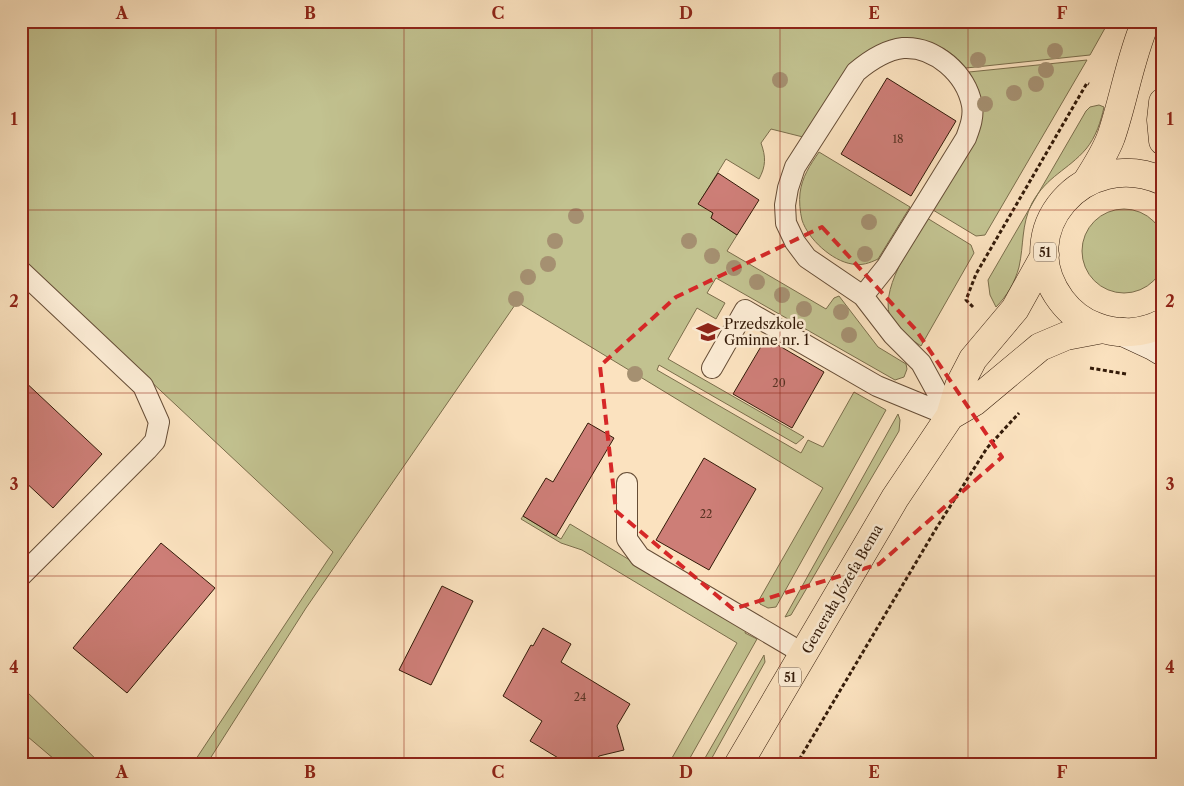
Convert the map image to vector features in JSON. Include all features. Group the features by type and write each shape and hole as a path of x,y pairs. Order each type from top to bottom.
{"main road":[{"name":"51","path":"1146,21 1110,137 1100,161 1087,181 1066,198 1056,212 1048,228 1045,255 1046,267 1055,291 1070,311 1081,319 1092,325 1113,331 1140,331 1163,323"},
{"path":"1163,102 1163,141"},
{"name":"51","path":"1087,181 1109,173 1126,172 1144,174 1163,181"},
{"name":"Generała Józefa Bema","path":"738,765 895,498 950,416 959,386 974,359 1015,309 1045,255"},
{"name":"Generała Józefa Bema","path":"950,416 974,402 1040,348 1066,336 1113,331"}],"street":[{"path":"1113,331 1153,346 1163,352"}],"lane":[{"path":"863,296 887,266 966,138 972,122 972,104 964,83 952,68 936,56 920,50 903,48 887,52 869,61 856,72 795,167 785,205 786,223 795,242 807,258 863,296 893,334 922,363 950,416"},
{"path":"21,271 143,386 158,422 155,440 147,450 21,576"},
{"path":"712,368 745,310 878,386 950,416"},
{"path":"627,483 627,539 640,557 804,654"}],"path":[{"path":"1084,368 1130,374"},
{"path":"796,765 932,536 987,448 1020,411"}],"highlighted area":[{"path":"822,227 916,330 1002,457 879,564 733,609 616,511 600,366 676,297"}],"green space":[{"path":"21,21 1109,21 1090,55 966,68 949,52 933,45 891,41 807,138 771,129 761,143 764,161 759,179 726,159 699,203 713,213 711,218 737,235 727,251 826,309 834,298 839,296 878,347 906,364 907,369 904,377 895,380 716,278 707,293 725,303 716,319 697,308 668,359 804,437 796,444 659,365 657,370 801,453 808,440 823,447 854,392 886,410 776,607 768,608 760,604 759,600 823,488 517,302 306,608 206,765 192,765 333,552 21,260"},
{"path":"1087,60 985,235 976,236 933,210 979,97 977,87 969,72"},
{"path":"1099,105 1104,107 1098,129 1086,149 1038,193 1086,111 1090,107"},
{"path":"819,152 910,207 878,259 869,263 855,265 837,259 815,241 805,227 800,210 801,187 807,171"},
{"path":"1030,207 1024,227 1021,259 1017,273 1007,293 996,307 990,295 988,280"},
{"path":"1116,209 1132,209 1148,216 1159,227 1166,243 1163,267 1154,281 1148,286 1132,293 1116,293 1100,286 1089,275 1082,259 1082,243 1089,227 1100,216"},
{"path":"927,218 971,245 974,253 921,346 898,329 892,321 888,310 892,282"},
{"path":"898,414 900,420 899,431 791,615 785,617"},
{"path":"523,516 561,539 570,524 746,630 745,633 757,639 686,765 668,765 737,643 582,550 561,543 521,519"},
{"path":"764,655 765,662 708,765 701,765"},
{"path":"22,689 102,765 61,765 21,731"}],"building":[{"path":"887,78 956,121 911,196 841,154"},
{"path":"718,173 759,200 737,235 711,218 713,213 698,204"},
{"path":"766,338 824,372 792,428 733,394"},
{"path":"21,378 102,454 53,508 21,478"},
{"path":"588,423 614,438 556,536 523,516 546,478 553,482"},
{"path":"704,458 756,489 709,570 656,540"},
{"path":"161,543 215,588 127,693 73,648"},
{"path":"442,586 473,601 431,685 399,670"},
{"path":"543,628 571,644 561,662 630,704 617,726 624,750 599,756 594,765 570,765 530,741 542,721 503,696 531,645 533,646"}],"place":[{"name":"Przedszkole Gminne nr. 1","path":"708,332"}]}
